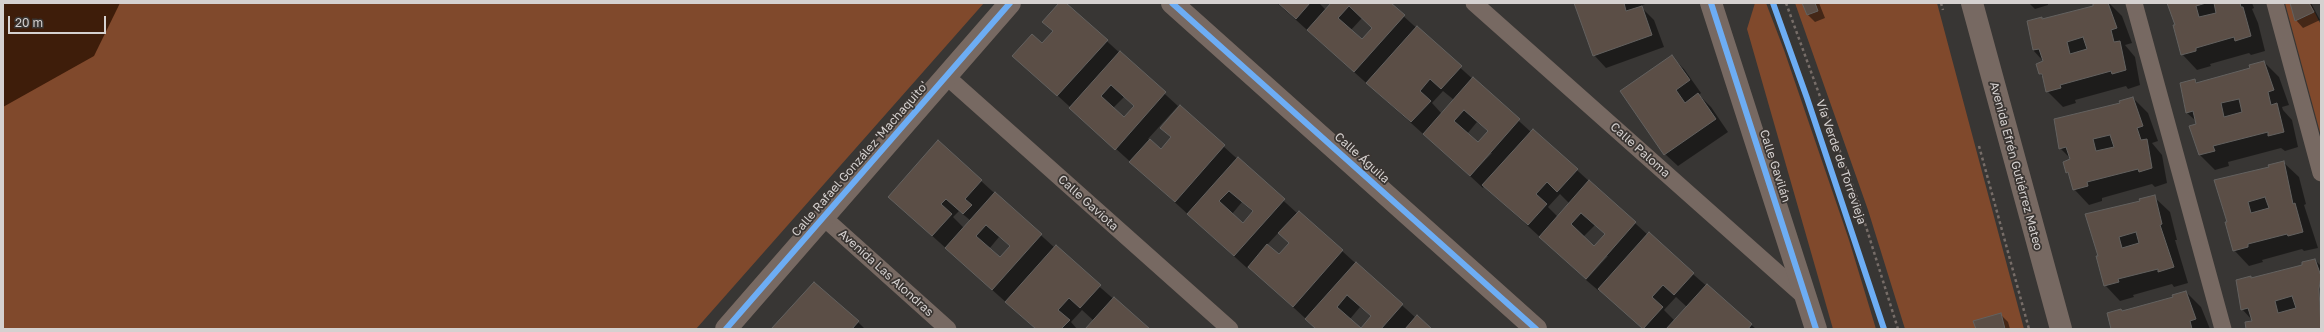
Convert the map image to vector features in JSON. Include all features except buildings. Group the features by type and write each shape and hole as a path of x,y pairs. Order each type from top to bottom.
{"street":[{"name":"Calle Rafael González 'Machaquito'","path":"726,329 1010,3"},
{"name":"Calle Águila","path":"1172,3 1536,329"},
{"name":"Avenida Efrén Gutiérrez Mateo","path":"1972,3 2061,329"},
{"name":"Calle Gavilán","path":"1714,5 1816,329"}],"lane":[{"name":"Calle Paloma","path":"1474,3 1806,298"},
{"path":"2134,3 2223,329"},
{"path":"2275,3 2321,173"},
{"name":"Calle Gaviota","path":"946,76 1230,329"},
{"name":"Avenida Las Alondras","path":"823,217 948,329"}],"path":[{"path":"1786,3 1858,201 1898,329"},
{"path":"1941,3 1945,18"},
{"path":"1978,140 2028,329"}],"shaded area":[{"path":"3,3 984,3 696,329 3,329"},
{"path":"3,3 120,3 94,56 3,107"},
{"path":"1755,3 1766,3 1784,50 1849,240 1876,329 1833,329 1747,29"},
{"path":"1795,3 1937,3 2024,329 1905,329 1868,210"},
{"path":"2285,3 2310,3 2321,25 2321,136"}],"cycle path":[{"path":"726,329 1010,3"},
{"path":"1172,3 1536,329"},
{"path":"1711,3 1816,329"},
{"name":"Vía Verde de Torrevieja","path":"1773,3 1807,98 1884,329"}]}
